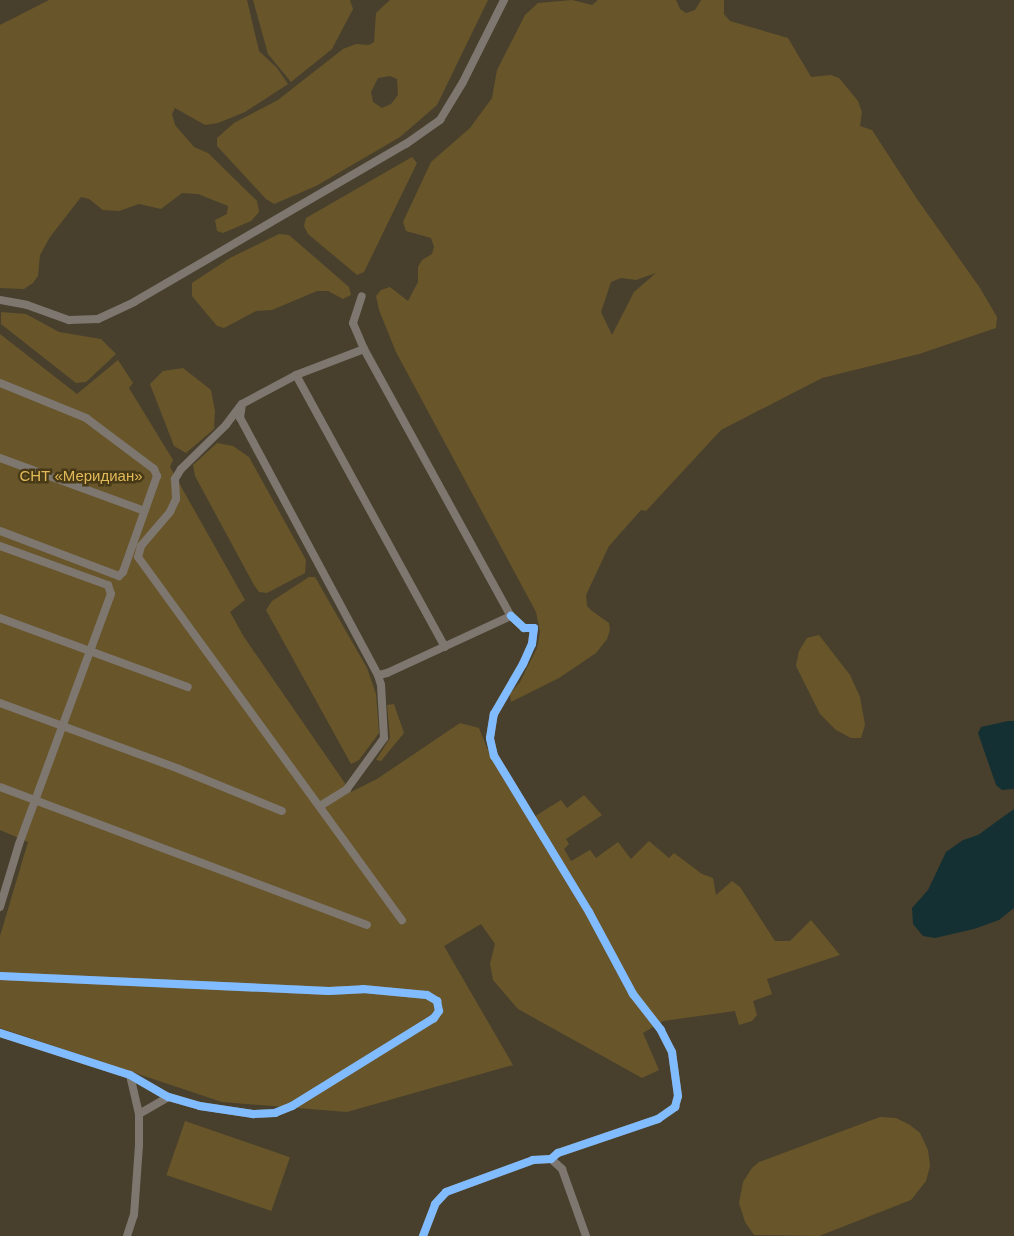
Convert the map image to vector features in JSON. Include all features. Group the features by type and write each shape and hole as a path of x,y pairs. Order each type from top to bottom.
{"street":[{"path":"0,300 27,305 69,320 98,319 134,302 406,144 440,120 463,82 504,0"},
{"path":"362,296 353,323 364,349 511,616 524,628 534,628 532,644 494,714 490,738 494,756 589,912 633,994 661,1030 672,1052 678,1096 675,1107 668,1114 558,1153 551,1159 533,1160 446,1192 435,1204 423,1236"},
{"path":"364,349 296,375 242,404 226,425 181,469 175,479 176,499 170,512 141,546 138,557 402,920"},
{"path":"296,375 445,646"},
{"path":"0,383 76,412 154,469 156,481 123,572 119,576 0,531"},
{"path":"242,404 240,418 378,675 381,685 384,738 347,789 320,806"},
{"path":"0,458 145,511"},
{"path":"0,546 108,585 111,594 35,801 0,907"},
{"path":"378,675 387,673 511,616"},
{"path":"0,618 188,687"},
{"path":"0,703 179,769 282,811"},
{"path":"0,787 367,926"},
{"path":"0,976 329,991 363,989 427,995 437,1001 439,1011 434,1018 312,1094 275,1113 253,1114 200,1106 168,1097 130,1075 0,1033"},
{"path":"127,1236 134,1215 139,1146 139,1114 130,1075"},
{"path":"139,1114 168,1097"},
{"path":"551,1159 562,1169 586,1236"}],"green space":[{"path":"49,0 247,0 259,51 277,68 288,84 245,112 218,123 205,125 175,108 172,114 175,125 194,147 208,153 257,201 259,212 251,221 223,233 217,231 215,220 227,214 228,206 198,194 182,193 161,209 139,204 119,211 103,210 89,199 81,197 50,237 40,255 38,276 33,283 24,289 0,288 0,25"},
{"path":"253,0 350,0 353,9 332,49 291,82 268,54"},
{"path":"390,0 488,0 437,105 400,137 316,186 274,204 266,199 217,146 217,138 234,123 278,100 343,49 356,44 369,45 374,42 376,13","holes":["390,76 397,79 398,95 391,104 382,108 373,102 371,92 378,78"]},
{"path":"572,0 592,5 598,0 676,0 680,9 686,13 695,10 701,0 724,0 724,14 730,21 788,38 811,77 831,75 839,78 858,101 862,112 860,126 872,130 980,288 997,317 996,328 919,354 822,378 721,430 646,511 641,510 609,546 586,595 587,606 609,623 610,630 607,639 596,653 559,678 511,702 510,694 520,682 537,648 540,632 536,612 396,352 379,310 376,296 381,290 390,287 408,301 418,282 418,267 422,260 432,254 434,247 431,238 406,231 403,222 431,162 470,128 492,98 497,70 525,15 538,3","holes":["656,273 634,292 612,335 601,312 611,282 621,278 636,280"]},
{"path":"412,157 417,163 364,272 357,275 308,234 304,226 306,218"},
{"path":"279,234 289,235 349,287 351,295 343,299 328,291 317,291 272,310 256,311 224,328 217,326 192,296 192,283 230,258"},
{"path":"1,312 26,314 59,332 101,339 116,354 86,382 76,383 1,324"},
{"name":"СНТ «Меридиан»","path":"0,334 77,394 118,360 133,383 129,388 173,460 170,467 245,600 230,612 244,637 351,792 377,779 460,723 479,728 487,748 529,820 561,800 567,808 584,795 602,815 566,839 569,844 564,849 571,861 590,850 596,858 618,842 631,859 649,841 669,858 674,853 702,874 713,878 716,895 732,881 740,887 775,941 790,941 811,920 840,955 767,979 772,994 753,1001 757,1015 752,1021 739,1025 735,1011 663,1021 643,1033 659,1070 642,1078 518,1009 493,980 490,964 495,944 481,924 444,946 513,1065 347,1112 222,1102 0,1028 0,936 28,842 0,830"},
{"path":"183,368 211,390 215,411 214,429 186,453 174,446 150,384 163,371"},
{"path":"217,443 233,446 249,457 306,560 305,573 267,593 259,592 254,585 195,476 193,465"},
{"path":"309,577 315,577 367,668 376,694 379,733 359,760 351,764 266,610 272,601"},
{"path":"819,635 850,675 860,697 865,725 861,738 851,738 836,730 820,714 796,666 799,651 807,638"},
{"path":"394,704 404,733 381,761 376,760 390,738 387,705"},
{"path":"880,1117 896,1118 910,1125 920,1133 928,1150 930,1166 926,1181 911,1200 819,1236 754,1235 745,1222 739,1203 743,1182 752,1168 759,1162"},
{"path":"185,1121 290,1157 271,1211 166,1175"}],"water":[{"path":"1014,721 1014,789 1002,790 996,785 978,733 981,727"},
{"path":"1014,809 1014,908 999,920 974,929 935,938 923,936 913,924 912,908 928,890 946,852 963,840 978,835"}],"cycle path":[{"path":"423,1236 435,1204 446,1192 533,1160 551,1159 558,1153 658,1119 675,1107 678,1096 672,1052 661,1030 633,994 589,912 494,756 490,738 494,714 523,664 532,644 534,628 524,628 511,616"},
{"path":"0,976 329,991 363,989 427,995 437,1001 439,1011 434,1018 292,1106 275,1113 253,1114 200,1106 168,1097 130,1075 0,1033"}]}
